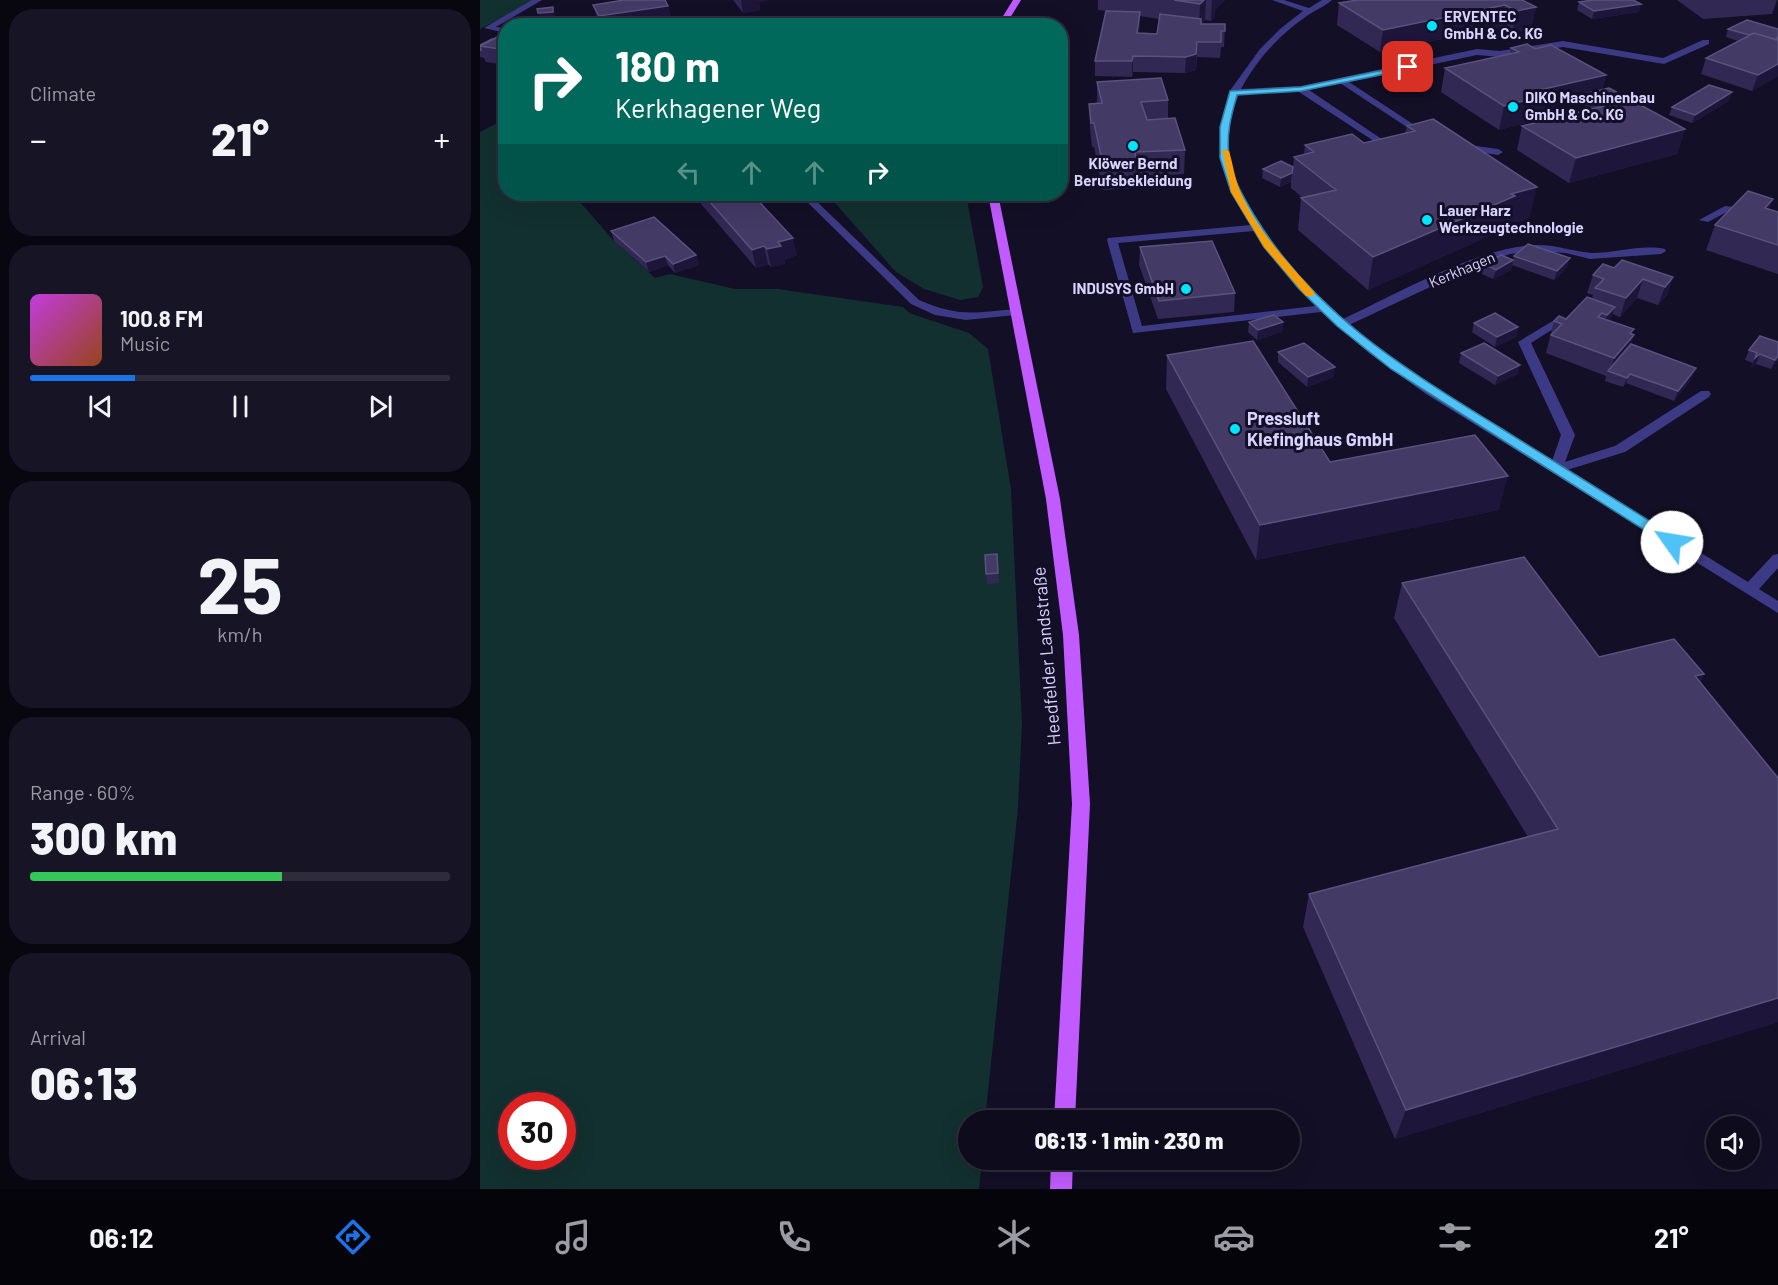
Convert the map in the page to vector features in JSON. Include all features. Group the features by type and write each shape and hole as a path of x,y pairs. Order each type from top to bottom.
{"main road":[{"path":"1005,18 1017,0"},
{"name":"Heedfelder Landstraße","path":"994,201 1053,500 1071,635 1081,804 1066,1110"},
{"path":"1061,1189 1062,1170"}],"street":[{"path":"506,18 538,0"},
{"path":"1275,0 1308,10"},
{"path":"1328,0 1308,10 1270,41 1233,92 1224,127 1225,158 1236,192 1267,244 1302,287 1341,324 1395,367 1778,608"},
{"path":"498,22 488,28 498,30"},
{"path":"1233,92 1301,89 1478,52 1500,54 1563,44 1664,61 1706,42"},
{"path":"1342,81 1443,145 1498,152"},
{"path":"1301,89 1386,146"},
{"path":"811,201 915,302 939,312 966,317 1016,312"},
{"path":"1704,220 1725,209 1761,213 1778,218"},
{"path":"1257,228 1112,240 1137,330 1324,308"},
{"name":"Kerkhagen","path":"1341,324 1473,263 1508,251 1538,248 1566,250 1590,256 1661,251"},
{"path":"1555,324 1524,342 1568,435 1556,470"},
{"path":"1556,470 1620,449 1705,394"},
{"path":"1749,589 1778,559"}],"green space":[{"path":"480,0 533,0 516,11 480,29"},
{"path":"498,123 498,201 579,201 614,241 655,278 670,274 735,289 778,289 903,307 909,313 969,333 988,349 1011,489 1022,724 1018,808 986,1110 958,1110 958,1170 981,1170 979,1189 480,1189 480,132"},
{"path":"833,201 967,201 983,287 978,297 960,300 924,289 896,272"}],"building":[{"path":"624,0 665,0 668,6 599,16 593,5"},
{"path":"1174,0 1204,0 1200,4"},
{"path":"1357,0 1522,0 1536,7 1517,11 1505,5 1383,30 1339,3"},
{"path":"1633,0 1641,4 1594,11 1579,2"},
{"path":"553,7 553,12 538,13 537,9"},
{"path":"1106,11 1140,12 1137,33 1157,34 1160,14 1201,19 1201,24 1225,24 1225,31 1221,31 1221,42 1197,42 1196,54 1186,57 1133,56 1132,61 1095,61"},
{"path":"1747,20 1778,29 1776,38 1778,38 1776,40 1754,33 1749,35 1728,29"},
{"path":"1754,33 1778,40 1778,64 1758,75 1706,58"},
{"path":"498,37 498,49 480,46"},
{"path":"1527,44 1535,49 1551,45 1606,75 1526,93 1535,98 1504,106 1445,68 1519,52 1511,48"},
{"path":"1161,78 1168,100 1141,102 1147,120 1175,118 1185,150 1135,152 1137,163 1103,165 1094,123 1091,123 1089,104 1102,103 1097,82"},
{"path":"1709,85 1732,92 1695,115 1672,107"},
{"path":"1609,88 1685,129 1576,158 1522,126 1608,105 1588,93"},
{"name":"Lauer Harz Werkzeugtechnologie","path":"1433,119 1537,187 1511,194 1515,196 1373,257 1301,198 1336,190 1294,157 1314,152 1305,145 1352,134 1364,143 1415,131 1407,126"},
{"path":"1281,161 1293,167 1292,173 1281,178 1263,169"},
{"path":"1748,191 1773,199 1765,208 1778,212 1778,245 1715,225"},
{"path":"709,201 759,201 793,238 778,242 781,246 767,249 764,246 752,250"},
{"path":"654,217 696,255 673,264 665,256 646,262 611,231"},
{"path":"1212,241 1235,293 1159,301 1140,247"},
{"path":"1528,244 1570,258 1557,271 1514,256"},
{"path":"1501,255 1513,260 1496,270 1484,264"},
{"path":"1622,260 1673,277 1665,287 1643,279 1626,298 1595,288 1604,279 1593,275 1603,264 1614,268"},
{"path":"1587,297 1615,307 1607,315 1602,313 1598,317 1634,329 1630,333 1634,335 1614,358 1551,335 1562,324 1554,321 1559,316 1566,319"},
{"path":"1495,313 1518,327 1497,337 1474,323"},
{"path":"1274,315 1283,322 1258,330 1249,322"},
{"path":"1760,336 1778,342 1778,356 1775,360 1760,354 1755,358 1757,353 1749,350"},
{"path":"1253,341 1330,462 1475,435 1508,476 1260,525 1167,355"},
{"path":"1304,343 1335,367 1308,377 1278,352"},
{"path":"1484,343 1520,365 1498,376 1461,353"},
{"path":"1631,344 1696,368 1678,391 1630,374 1627,378 1608,371"},
{"path":"997,554 998,573 986,574 985,555"},
{"path":"1524,557 1599,657 1674,639 1704,674 1695,676 1778,778 1778,998 1406,1110 1309,894 1558,829 1402,583"}],"slow traffic":[{"path":"1225,151 1225,158 1236,192 1257,228 1267,244 1310,294"}],"place":[{"name":"ERVENTEC GmbH & Co. KG","path":"1432,26"},
{"name":"DIKO Maschinenbau GmbH & Co. KG","path":"1513,107"},
{"name":"Klöwer Bernd Berufsbekleidung","path":"1133,146"},
{"name":"Lauer Harz Werkzeugtechnologie","path":"1427,220"},
{"name":"INDUSYS GmbH","path":"1186,289"},
{"name":"Pressluft Klefinghaus GmbH","path":"1235,429"}],"route":[{"path":"1408,67 1301,89 1233,92 1224,127 1225,158 1236,192 1267,244 1302,287 1341,324 1395,367 1672,542"}]}
